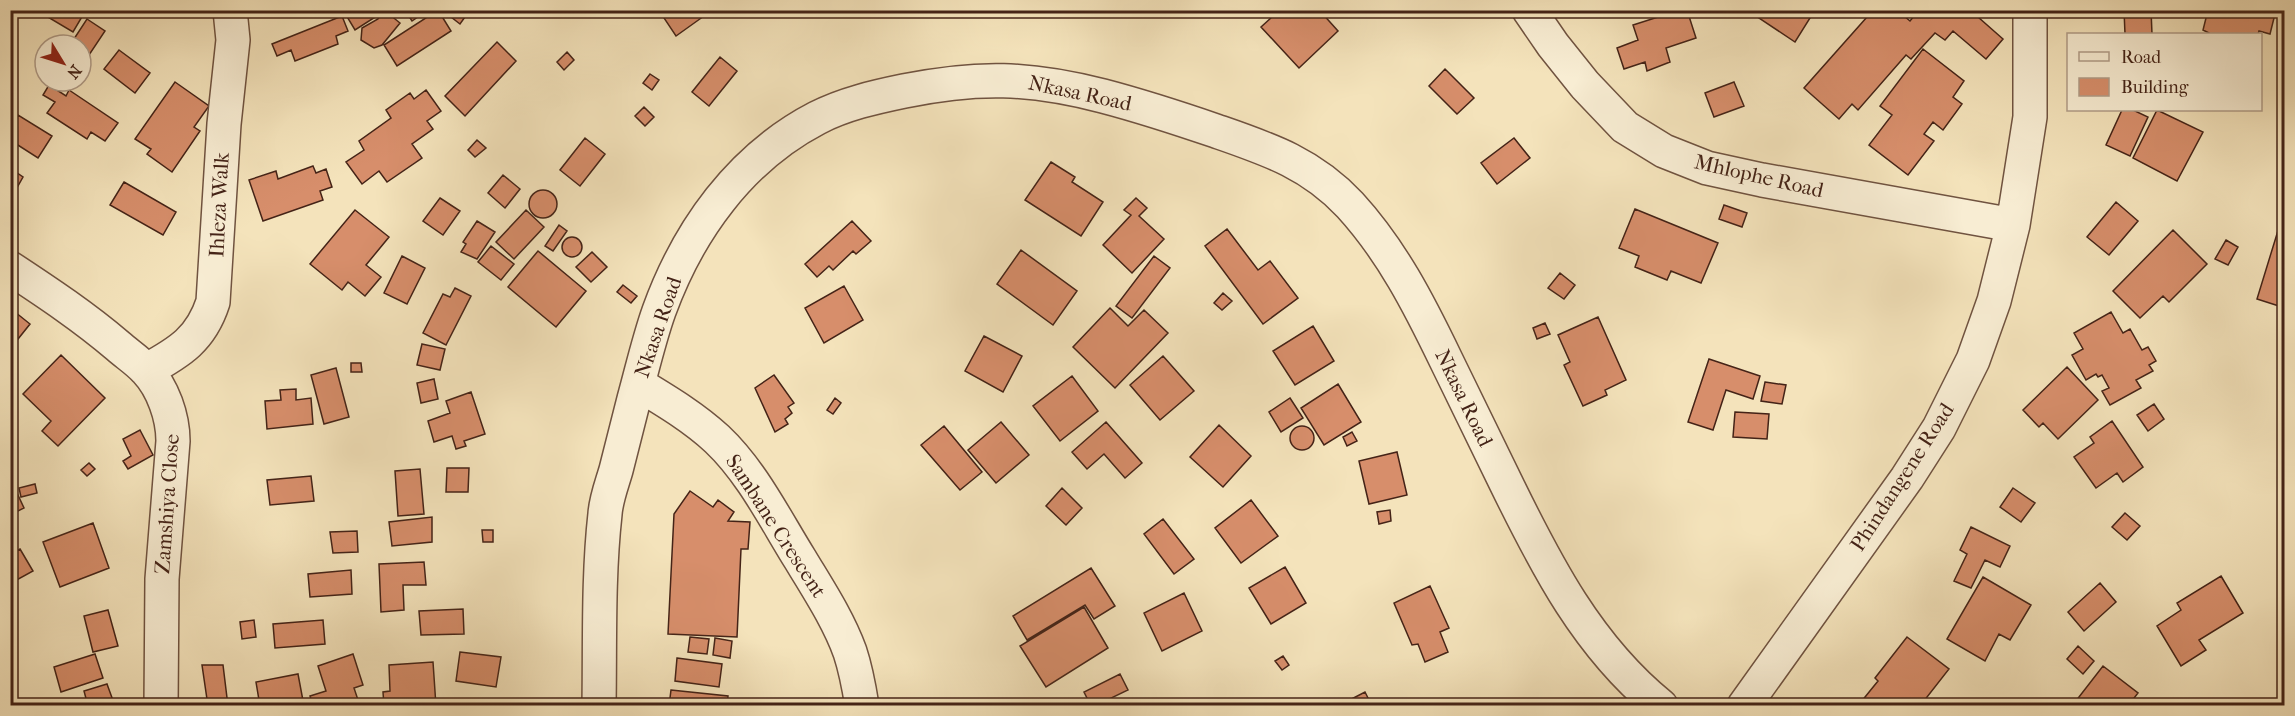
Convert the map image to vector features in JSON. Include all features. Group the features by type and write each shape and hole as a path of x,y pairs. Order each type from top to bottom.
{"street":[{"name":"Ihleza Walk","path":"147,370 188,345 201,328 213,302 224,124 233,40 230,10"},
{"name":"Mhlophe Road","path":"1529,10 1553,45 1601,102 1625,127 1664,151 1707,168 1762,180 2013,225"},
{"name":"Phindangene Road","path":"1744,705 1907,478 1939,428 1977,350 1994,301 2013,225 2030,117 2030,10"},
{"name":"Nkasa Road","path":"599,705 605,508 659,311 696,232 721,196 749,166 782,140 818,117 851,104 884,95 927,86 992,79 1067,86 1152,108 1278,153 1318,178 1346,201 1390,254 1416,298 1558,585 1591,633 1648,696 1661,705"},
{"name":"Zamshiya Close","path":"10,268 84,317 147,370 162,396 173,427 162,579 161,705"},
{"name":"Sambane Crescent","path":"638,384 688,415 711,434 733,456 753,484 834,617 858,677 862,705"}],"building":[{"path":"36,10 86,10 73,32"},
{"path":"343,10 377,10 380,14 355,30"},
{"path":"384,10 400,23 382,45 374,48 361,40 362,28 378,19"},
{"path":"405,10 428,10 412,21"},
{"path":"438,10 451,31 397,66 384,45"},
{"path":"442,10 470,10 460,24"},
{"path":"668,10 711,11 676,36 662,15"},
{"path":"1268,10 1323,10 1321,12 1338,31 1299,68 1261,27 1273,16"},
{"path":"1680,10 1687,10 1696,38 1666,48 1670,62 1647,71 1645,62 1624,69 1617,48 1638,40 1633,25"},
{"path":"1747,10 1815,10 1795,42"},
{"path":"1865,10 1897,10 1910,21 1919,10 1954,10 1960,16 1965,10 1970,10 2003,39 1986,59 1953,31 1945,40 1935,33 1911,59 1906,55 1858,110 1852,104 1839,119 1804,88 1867,17 1863,13"},
{"path":"2124,10 2151,10 2152,33 2125,33"},
{"path":"2208,10 2216,12 2276,10 2270,34 2259,31 2258,33 2209,33 2203,30"},
{"path":"342,16 348,31 336,36 338,44 295,61 291,50 277,56 272,44"},
{"path":"87,19 105,31 93,49 93,33 78,33"},
{"path":"497,42 516,61 465,116 445,96"},
{"path":"1923,49 1964,81 1953,97 1962,104 1943,130 1933,122 1924,134 1934,141 1908,175 1869,145 1892,115 1880,106"},
{"path":"119,50 150,73 135,93 104,69"},
{"path":"567,52 574,60 564,70 557,62"},
{"path":"720,57 737,71 709,106 692,92"},
{"path":"1445,69 1474,98 1457,114 1429,86"},
{"path":"650,74 659,80 652,90 643,83"},
{"path":"175,82 209,106 194,127 200,131 172,172 147,154 151,149 135,139"},
{"path":"1734,82 1744,106 1714,117 1705,93"},
{"path":"426,90 441,111 427,121 433,129 412,144 422,158 387,182 379,171 362,184 346,162 364,150 359,141 391,118 386,110 410,93 414,99"},
{"path":"44,93 61,93 66,96 68,93 73,93 118,123 105,141 91,132 87,139 47,113 55,102 43,95"},
{"path":"644,107 654,117 645,126 635,116"},
{"path":"2122,111 2135,111 2148,117 2130,156 2106,145"},
{"path":"2156,111 2203,132 2177,181 2133,158"},
{"path":"10,115 16,118 18,115 52,136 38,158 10,140"},
{"path":"585,138 605,154 580,186 560,170"},
{"path":"1514,138 1530,158 1497,184 1481,163"},
{"path":"477,140 486,148 475,157 468,150"},
{"path":"1051,162 1075,177 1072,182 1103,202 1081,236 1025,200"},
{"path":"313,166 316,173 326,169 332,187 320,191 323,200 263,221 249,180 276,171 278,179"},
{"path":"10,168 23,177 14,193 10,191"},
{"path":"503,175 520,189 505,208 488,193"},
{"path":"124,182 176,212 163,235 110,205"},
{"path":"543,190 553,194 557,204 553,214 543,218 533,214 529,204 533,194"},
{"path":"440,198 460,211 443,235 423,221"},
{"path":"1136,198 1147,208 1139,216 1164,239 1132,273 1103,245 1131,215 1124,210"},
{"path":"2116,202 2138,221 2109,255 2087,237"},
{"path":"1724,205 1747,213 1742,227 1719,219"},
{"path":"1635,209 1718,243 1701,283 1671,271 1667,280 1635,267 1639,256 1619,248"},
{"path":"355,210 389,237 366,265 381,277 365,296 348,282 342,290 310,264"},
{"path":"526,210 544,227 514,259 496,242"},
{"path":"477,221 495,232 477,259 461,252 466,244 463,242"},
{"path":"852,221 871,241 856,254 853,251 833,270 829,266 817,277 805,264"},
{"path":"2280,224 2284,226 2284,300 2282,307 2257,299"},
{"path":"559,225 567,231 553,251 545,246"},
{"path":"1227,229 1258,270 1270,261 1298,298 1263,324 1205,246"},
{"path":"2173,230 2207,264 2169,302 2163,296 2140,318 2113,291"},
{"path":"568,237 576,237 582,243 582,251 576,257 568,257 562,251 562,243"},
{"path":"2226,240 2238,247 2228,265 2215,259"},
{"path":"491,246 514,264 501,280 478,262"},
{"path":"1021,250 1077,291 1053,325 997,284"},
{"path":"538,251 586,291 556,327 508,287"},
{"path":"592,252 607,267 591,282 576,267"},
{"path":"402,256 425,268 407,304 384,293"},
{"path":"1154,256 1170,268 1132,318 1116,306"},
{"path":"1560,273 1575,285 1564,299 1548,288"},
{"path":"623,285 637,296 631,303 617,292"},
{"path":"844,286 863,320 824,343 805,308"},
{"path":"455,288 471,296 446,345 423,333 443,294 450,297"},
{"path":"1223,293 1232,301 1222,310 1214,303"},
{"path":"10,308 30,324 10,349"},
{"path":"1110,308 1128,326 1144,310 1168,333 1115,388 1073,347"},
{"path":"2111,312 2123,333 2130,329 2142,350 2148,347 2156,361 2149,365 2153,371 2136,380 2141,388 2110,405 2102,391 2109,388 2102,375 2098,377 2096,374 2086,380 2072,355 2083,349 2074,333"},
{"path":"1598,317 1626,380 1605,390 1607,395 1583,406 1564,365 1570,362 1558,335"},
{"path":"1545,323 1550,334 1537,339 1533,328"},
{"path":"1313,326 1334,361 1295,385 1273,351"},
{"path":"984,336 1022,356 1003,392 965,371"},
{"path":"422,344 445,349 440,370 417,365"},
{"path":"61,355 105,398 58,446 42,431 51,421 23,394"},
{"path":"1163,356 1194,391 1160,420 1130,385"},
{"path":"1709,359 1760,376 1753,399 1726,390 1713,430 1688,422"},
{"path":"351,363 361,363 362,372 351,372"},
{"path":"2067,367 2098,400 2058,439 2043,423 2039,427 2023,410"},
{"path":"336,368 349,417 324,424 311,375"},
{"path":"774,375 794,403 788,407 792,413 785,419 788,424 775,432 755,388"},
{"path":"1072,376 1098,411 1060,441 1033,406"},
{"path":"434,379 438,399 421,403 417,383"},
{"path":"1765,382 1786,385 1782,404 1761,401"},
{"path":"1338,384 1361,422 1324,445 1301,408"},
{"path":"296,389 296,400 311,398 313,424 267,429 265,401 281,400 280,390"},
{"path":"471,392 485,434 464,441 466,446 456,449 452,436 434,442 428,421 450,413 446,401"},
{"path":"835,398 841,403 833,414 827,410"},
{"path":"1290,398 1303,418 1281,432 1269,412"},
{"path":"2154,404 2164,419 2148,431 2137,415"},
{"path":"1735,412 1769,414 1767,439 1733,437"},
{"path":"2112,421 2143,467 2123,482 2117,473 2096,488 2074,457 2094,443 2090,437"},
{"path":"1001,422 1029,455 996,483 968,450"},
{"path":"1106,422 1142,463 1125,478 1104,454 1087,469 1072,452"},
{"path":"1219,425 1251,456 1223,487 1190,457"},
{"path":"944,426 982,472 960,490 921,445"},
{"path":"1302,426 1310,430 1314,438 1310,446 1302,450 1294,446 1290,438 1294,430"},
{"path":"140,430 153,455 128,469 123,461 131,456 123,439"},
{"path":"1352,432 1357,441 1347,446 1343,437"},
{"path":"1397,452 1407,495 1369,504 1359,461"},
{"path":"89,463 95,469 87,476 81,470"},
{"path":"447,468 469,468 468,492 446,492"},
{"path":"420,469 424,514 398,516 395,471"},
{"path":"311,476 314,501 270,505 267,480"},
{"path":"35,484 37,493 21,497 19,488"},
{"path":"1062,488 1082,508 1066,525 1046,506"},
{"path":"2013,488 2035,503 2021,522 2000,507"},
{"path":"690,491 713,507 718,500 734,512 728,521 750,522 748,549 741,549 737,637 668,634 674,514"},
{"path":"17,493 24,508 10,515 10,496"},
{"path":"1251,500 1278,536 1241,563 1215,528"},
{"path":"1390,510 1391,521 1379,524 1377,512"},
{"path":"2125,513 2140,526 2127,540 2112,527"},
{"path":"432,517 432,542 392,546 389,522"},
{"path":"1163,519 1194,559 1174,574 1144,534"},
{"path":"93,523 109,568 60,587 43,542"},
{"path":"1971,527 2010,546 2000,567 1985,560 1971,588 1954,581 1967,554 1960,550"},
{"path":"482,530 493,530 493,542 483,542"},
{"path":"357,531 358,552 333,553 330,532"},
{"path":"20,549 33,571 13,582 10,577 10,554"},
{"path":"424,562 426,585 403,585 404,610 381,612 379,564"},
{"path":"1285,567 1306,603 1271,624 1249,588"},
{"path":"1091,568 1115,606 1094,619 1085,605 1027,640 1013,616"},
{"path":"351,570 352,594 310,597 308,574"},
{"path":"2221,576 2243,613 2199,640 2206,650 2181,666 2157,626 2181,610 2177,603"},
{"path":"1983,577 2031,605 2010,640 1999,634 1985,661 1947,639"},
{"path":"2100,583 2116,602 2084,631 2068,612"},
{"path":"1430,586 1449,628 1440,632 1448,652 1425,662 1418,644 1412,645 1394,603"},
{"path":"1184,593 1202,631 1162,651 1144,613"},
{"path":"1084,607 1108,648 1046,687 1020,646"},
{"path":"463,609 464,634 421,635 419,611"},
{"path":"108,610 118,646 93,652 84,616"},
{"path":"254,620 256,637 242,639 240,622"},
{"path":"323,620 325,644 275,648 273,624"},
{"path":"690,637 709,639 707,654 688,652"},
{"path":"1907,637 1949,669 1920,706 1865,706 1861,702 1878,681 1875,678"},
{"path":"715,638 732,641 730,658 713,655"},
{"path":"2078,646 2094,661 2083,674 2067,659"},
{"path":"460,652 501,657 496,687 456,681"},
{"path":"95,654 103,678 61,692 54,667"},
{"path":"353,654 363,685 354,688 360,706 313,706 310,696 326,691 318,666"},
{"path":"1283,656 1289,665 1282,670 1275,661"},
{"path":"677,658 722,664 719,687 675,681"},
{"path":"433,662 436,706 384,706 383,692 390,691 389,665"},
{"path":"202,665 223,665 228,706 208,706"},
{"path":"2103,666 2138,693 2128,706 2072,706"},
{"path":"298,674 304,706 284,706 283,701 260,706 256,682"},
{"path":"1120,674 1128,690 1109,699 1112,706 1091,706 1084,692"},
{"path":"107,684 115,706 88,706 84,691"},
{"path":"671,690 728,696 727,706 669,706"},
{"path":"1365,692 1372,706 1338,706"}]}
